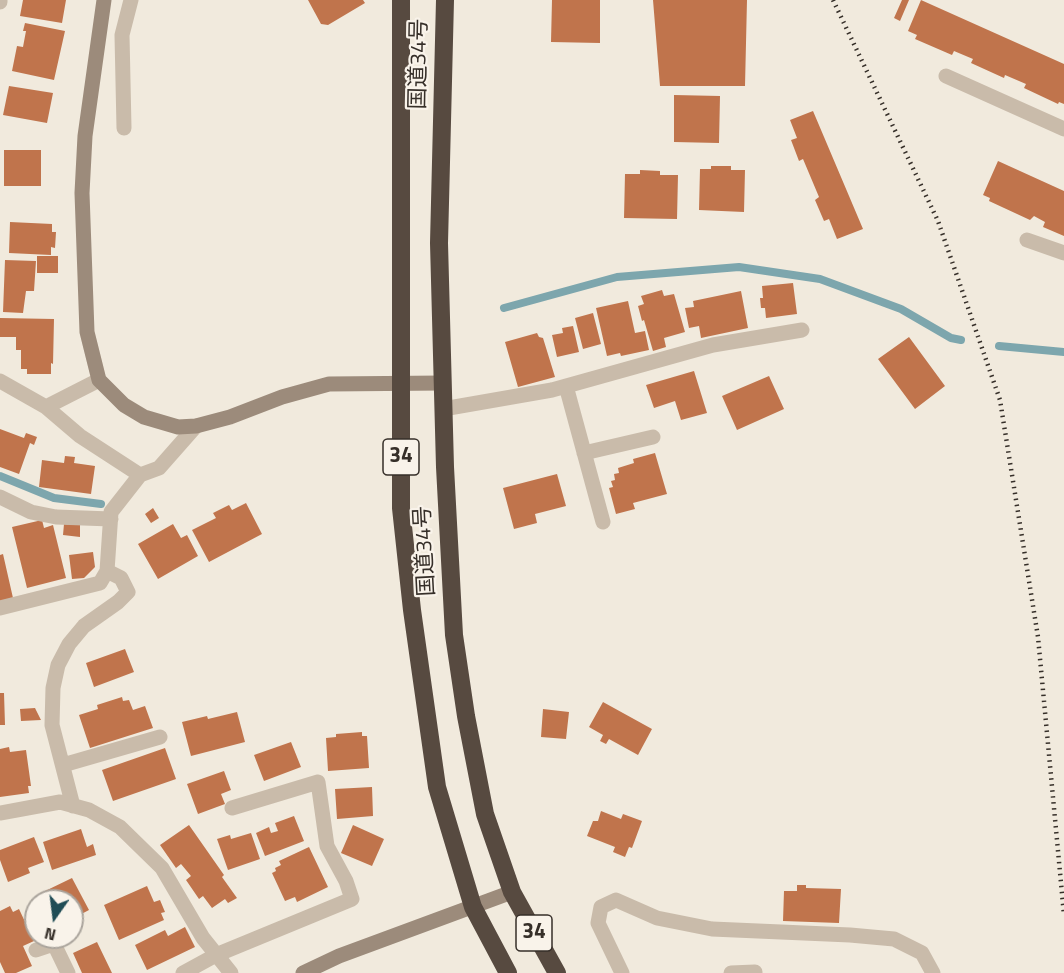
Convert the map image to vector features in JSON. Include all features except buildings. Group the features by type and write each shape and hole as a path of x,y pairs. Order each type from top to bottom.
{"highway":[{"name":"国道34号","path":"401,0 401,508 412,610 437,787 473,907 508,973"},
{"name":"国道34号","path":"445,0 439,243 445,467 456,647 466,716 485,814 512,892 557,973"}],"street":[{"path":"104,0 86,136 82,193 87,332 99,380 124,405 144,417 178,427 196,426 230,417 282,397 329,384 443,382"},
{"path":"124,128 123,35 131,0"},
{"path":"946,76 1064,129"},
{"path":"1027,240 1064,253"},
{"path":"443,409 566,386 712,345 802,330"},
{"path":"46,407 99,380"},
{"path":"0,381 46,407 80,436 141,476"},
{"path":"566,386 603,522"},
{"path":"0,608 100,583 107,572 111,512 141,476 159,468 196,426"},
{"path":"584,453 653,437"},
{"path":"0,497 31,512 67,518 111,519"},
{"path":"73,806 52,724 52,688 58,665 69,644 84,627 128,592 121,578 107,572"},
{"path":"63,765 160,737"},
{"path":"183,973 216,955 352,899 346,881 327,846 318,782 232,808"},
{"path":"0,813 60,802 89,810 120,827 162,867 203,938 231,973"},
{"path":"303,973 339,956 512,892"},
{"path":"622,973 598,923 601,907 616,900 657,918 712,929 894,939 922,953 933,973"},
{"path":"36,950 54,944 68,973"},
{"path":"731,973 755,972"}],"waterway":[{"path":"504,308 617,277 739,267 820,279 901,309 951,338 961,340"},
{"path":"999,346 1064,352"},
{"path":"0,476 54,498 101,504"}],"railway":[{"path":"833,0 938,221 1000,400 1038,637 1064,915"}]}
